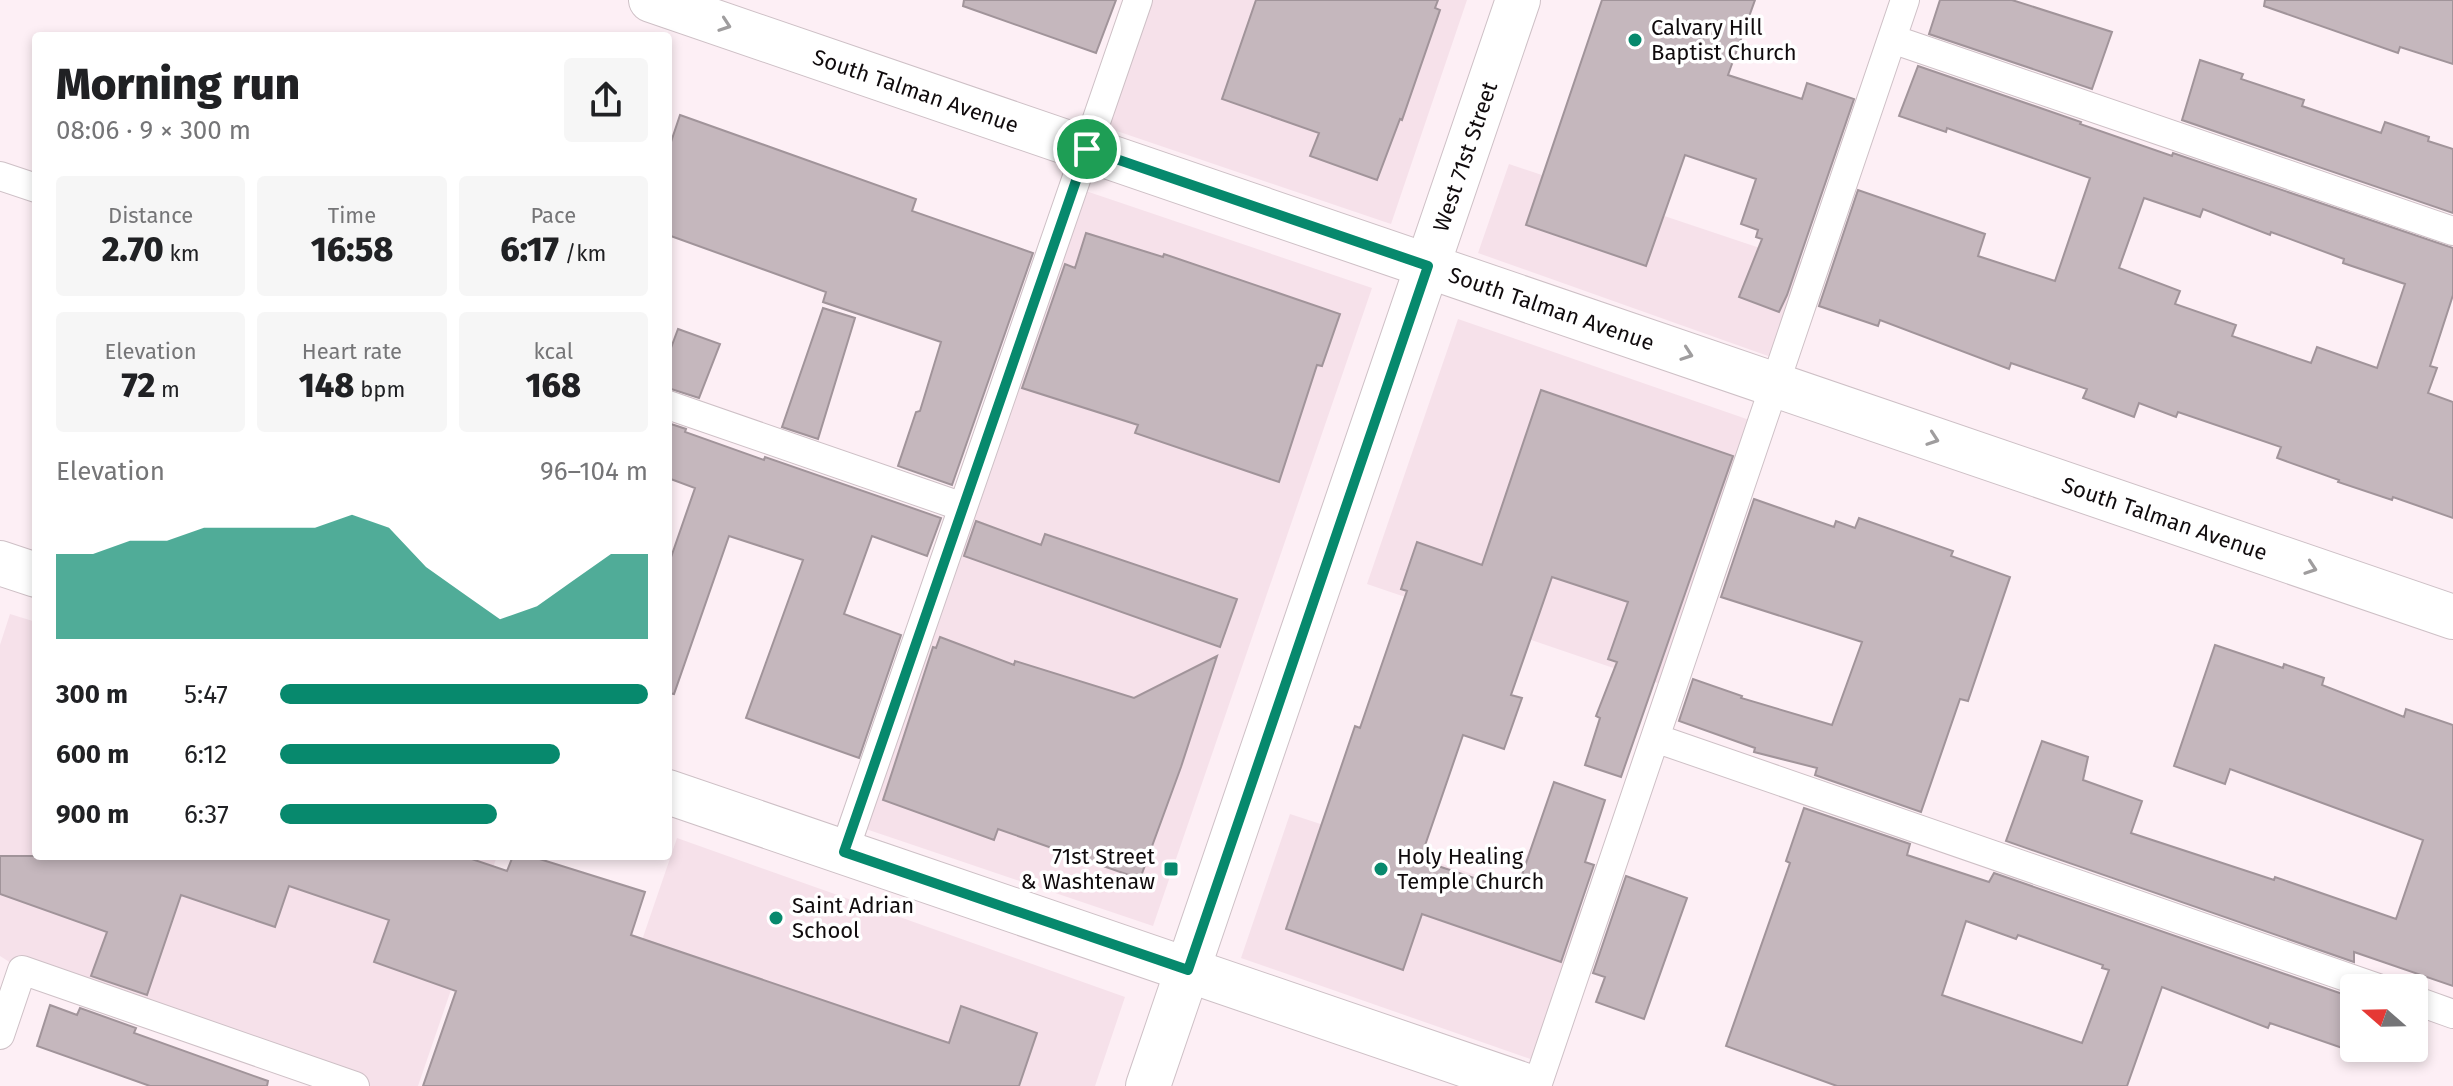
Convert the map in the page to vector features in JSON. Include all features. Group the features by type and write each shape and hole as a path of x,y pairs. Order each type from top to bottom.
{"street":[{"name":"South Talman Avenue","path":"651,0 2453,617"},
{"name":"West 71st Street","path":"1148,1086 1518,0"},
{"path":"0,563 32,574"},
{"path":"672,793 1527,1086"}],"lane":[{"path":"844,852 1138,0"},
{"path":"1537,1086 1905,0"},
{"path":"1892,39 2453,231"},
{"path":"0,176 32,187"},
{"path":"672,406 963,507"},
{"path":"1655,738 2340,975"},
{"path":"0,1035 22,970 355,1086"},
{"path":"2428,1005 2453,1014"}],"shaded area":[{"path":"1138,0 1467,0 1391,224 1096,124"},
{"path":"1509,164 1814,266 1782,361 1478,253"},
{"path":"1074,187 1372,288 1153,926 854,825"},
{"path":"1458,319 1761,424 1672,688 1367,584"},
{"path":"10,614 32,621 32,860 496,860 418,1086 355,1086 22,970 0,956 0,645"},
{"path":"1290,814 1595,914 1545,1064 1241,958"},
{"name":"Saint Adrian School","path":"677,838 1125,997 1095,1086 592,1086 672,860"}],"building":[{"path":"964,0 1116,0 1096,53 963,6"},
{"path":"1256,0 1438,0 1435,8 1440,10 1402,120 1377,180 1310,156 1319,133 1222,99"},
{"path":"1602,0 1755,0 1728,75 1802,99 1807,83 1854,99 1779,312 1739,297 1762,239 1756,237 1758,230 1741,224 1756,179 1685,155 1646,266 1526,225"},
{"path":"1940,0 2012,0 2112,32 2092,89 1929,34"},
{"path":"2265,0 2453,0 2453,64 2400,47 2398,53 2264,6"},
{"path":"2200,60 2243,74 2241,79 2304,100 2302,106 2381,133 2385,122 2453,149 2453,213 2182,120"},
{"path":"1918,66 2172,156 2173,153 2453,248 2453,295 2430,366 2437,368 2428,393 2453,402 2453,518 2338,482 2277,458 2281,447 2178,412 2176,417 2139,403 2134,417 2083,398 2087,389 2011,363 2009,369 1880,320 1878,326 1819,306 1858,190 1985,234 1978,256 2055,281 2090,178 1947,128 1946,132 1899,116","holes":["2144,198 2200,217 2203,209 2405,284 2377,368 2317,347 2311,363 2232,336 2236,325 2175,304 2180,291 2119,268"]},
{"path":"680,115 916,199 912,211 1033,253 952,485 898,466 916,412 920,411 941,342 823,302 826,292 672,236 672,139"},
{"path":"1086,233 1163,257 1164,254 1340,314 1322,366 1317,365 1279,482 1135,433 1138,425 1022,388 1065,264 1075,268"},
{"path":"823,308 855,318 818,439 782,427"},
{"path":"678,329 720,344 699,398 672,389 672,345"},
{"path":"1541,390 1733,456 1621,777 1585,765 1600,718 1596,716 1617,662 1608,659 1628,602 1552,577 1511,695 1522,698 1504,749 1463,735 1420,860 1516,892 1554,782 1605,800 1585,862 1594,865 1561,962 1422,914 1403,970 1286,929 1355,726 1360,728 1407,591 1401,589 1417,542 1482,565"},
{"path":"672,424 686,429 685,432 764,460 765,457 941,518 927,556 872,536 844,614 901,635 859,758 746,718 803,560 729,536 672,694 672,554 695,488 672,479"},
{"path":"1754,499 1834,527 1836,521 1855,528 1859,518 1953,551 1951,556 2010,577 1968,701 1960,699 1921,812 1815,775 1817,768 1754,752 1755,748 1679,721 1693,679 1741,698 1832,725 1862,642 1721,597"},
{"path":"976,521 1041,545 1045,534 1237,599 1220,647 964,556"},
{"path":"940,637 1014,665 1015,661 1134,698 1217,656 1140,879 998,829 994,840 883,800 933,647 936,648"},
{"path":"2215,645 2324,678 2322,685 2404,717 2406,709 2453,725 2453,986 2428,977 2428,974 2418,974 2354,952 2354,962 2006,841 2042,741 2088,757 2083,780 2142,801 2131,833 2274,880 2275,877 2396,919 2423,840 2230,769 2225,784 2174,766"},
{"path":"1804,808 1910,844 1907,855 1989,882 1994,873 2340,993 2340,1047 2270,1023 2268,1028 2162,987 2127,1086 1837,1086 1726,1046 1790,863 1786,861","holes":["1966,921 2016,939 2018,935 2103,965 2102,968 2109,970 2082,1043 1942,995"]},
{"path":"0,856 32,856 32,860 475,860 507,871 511,860 543,860 645,892 631,935 949,1043 961,1006 1037,1033 1019,1086 423,1086 456,991 374,962 389,920 289,886 275,927 181,895 147,995 91,976 107,932 0,894"},
{"path":"1626,876 1687,898 1644,1019 1596,1002 1605,977 1593,973"},
{"path":"50,1005 77,1015 80,1008 136,1028 134,1033 268,1081 267,1086 150,1086 37,1046"}],"place":[{"name":"Calvary Hill Baptist Church","path":"1635,40"},
{"name":"71st Street & Washtenaw","path":"1171,869"},
{"name":"Holy Healing Temple Church","path":"1381,869"},
{"name":"Saint Adrian School","path":"776,918"}],"route":[{"path":"1087,149 1428,266 1188,970 844,852 1087,149"}]}
